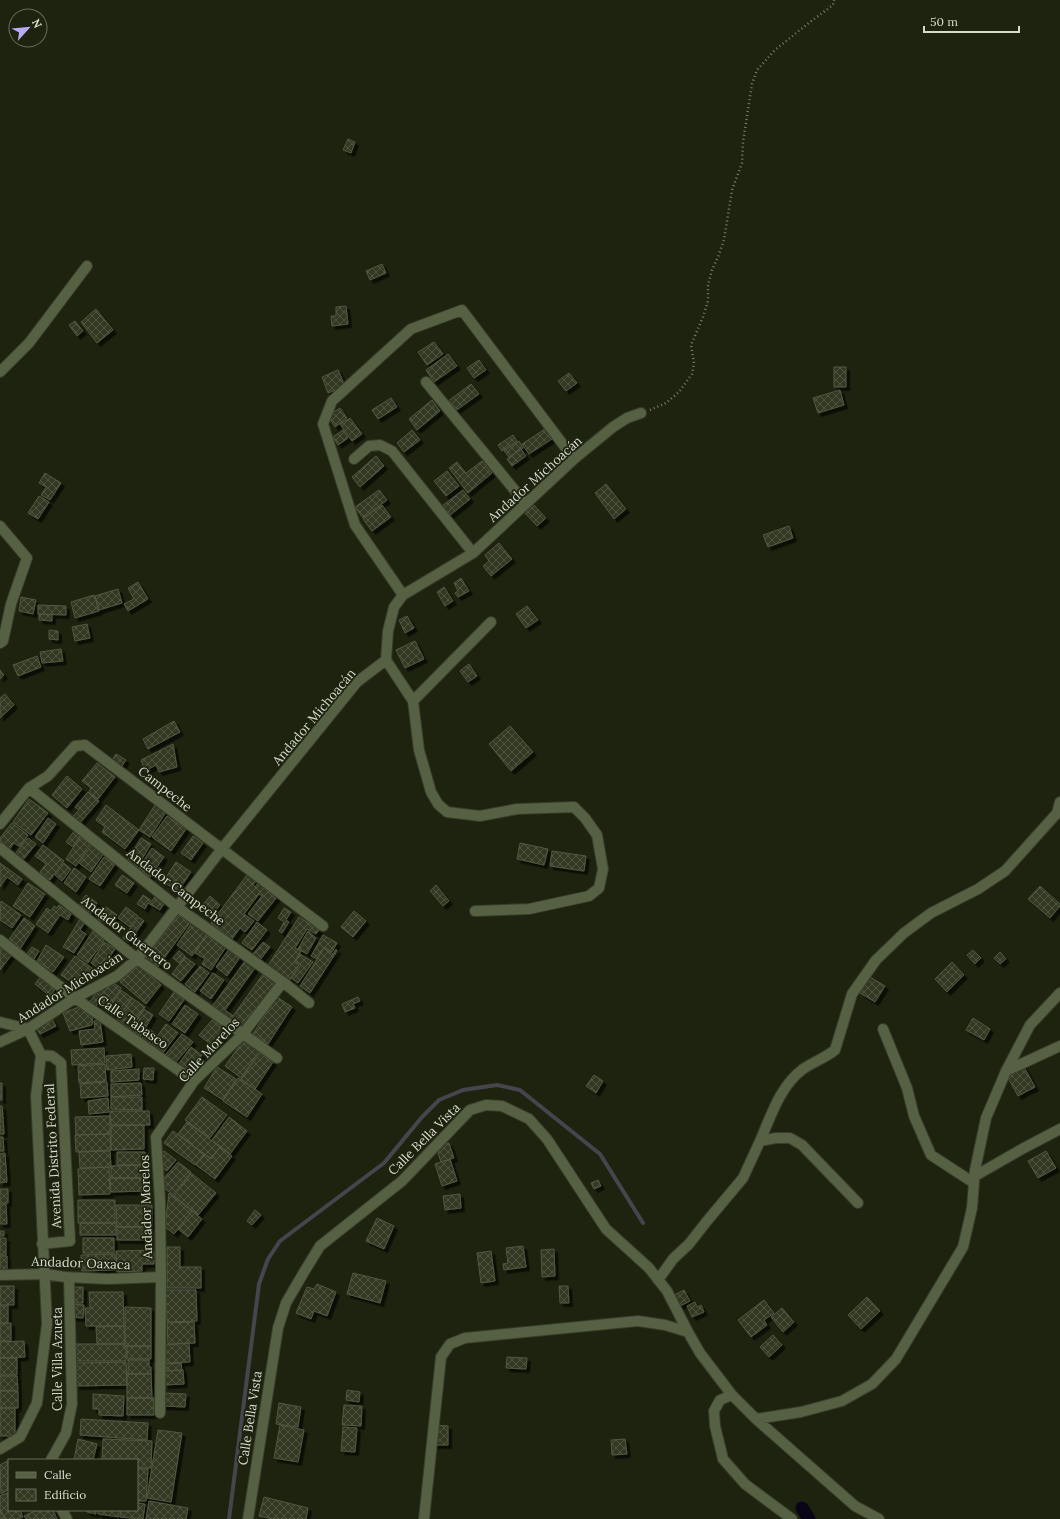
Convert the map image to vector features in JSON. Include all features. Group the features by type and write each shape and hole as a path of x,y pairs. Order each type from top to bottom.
{"street":[{"path":"0,372 29,343 87,266"},
{"path":"403,595 355,525 323,424 332,401 411,329 462,310 574,459"},
{"path":"426,382 526,504"},
{"name":"Andador Michoacán","path":"0,1042 28,1029 75,998 117,976 137,959 221,850 358,682 386,660 388,631 394,607 403,595 473,553 574,459 613,427 627,418 640,413"},
{"path":"354,459 369,446 380,445 392,451 473,553"},
{"path":"0,526 27,558 11,604 3,641 0,644"},
{"path":"413,701 491,622"},
{"path":"386,660 413,701 419,750 431,792 438,804 447,812 480,816 517,809 574,807 585,818 597,835 602,870 599,888 589,896 529,909 475,911"},
{"name":"Campeche","path":"0,824 29,788 48,776 75,746 85,745 221,850 323,926"},
{"name":"Andador Campeche","path":"29,788 177,907 309,1003"},
{"path":"658,1280 673,1259 689,1244 743,1178 778,1100 791,1081 803,1070 828,1056 835,1050 852,994 876,960 904,933 931,913 978,889 1005,871 1057,813 1060,802"},
{"name":"Andador Guerrero","path":"0,848 137,959 242,1035 277,1058"},
{"name":"Calle Tabasco","path":"0,940 75,998 194,1081"},
{"name":"Calle Morelos","path":"156,1137 194,1081 242,1035 282,982"},
{"path":"756,1419 801,1412 842,1401 872,1384 896,1359 963,1247 972,1208 975,1180 986,1118 1006,1071 1030,1025 1060,994"},
{"path":"0,1022 28,1029 41,1056"},
{"path":"883,1029 907,1088 914,1116 931,1155 975,1180"},
{"path":"1006,1071 1060,1046"},
{"name":"Avenida Distrito Federal","path":"0,1449 20,1436 37,1403 47,1324 42,1244 36,1096 41,1056 52,1056 61,1063 70,1241 42,1244"},
{"name":"Calle Bella Vista","path":"248,1519 278,1328 286,1302 320,1246 402,1181 470,1110 486,1105 502,1106 529,1119 547,1139 575,1184 606,1229 649,1268 667,1291 700,1353 732,1395 756,1419 856,1506 879,1519"},
{"path":"975,1180 1022,1149 1060,1129"},
{"name":"Andador Morelos","path":"156,1137 160,1201 160,1413"},
{"path":"760,1141 776,1138 790,1138 802,1145 858,1203"},
{"name":"Andador Oaxaca","path":"0,1275 45,1274 108,1279 161,1277"},
{"name":"Calle Villa Azueta","path":"52,1459 66,1433 72,1404 69,1277"},
{"path":"424,1519 441,1357 450,1344 464,1338 638,1321 665,1325 688,1332"},
{"path":"732,1395 720,1400 714,1411 715,1426 723,1458 745,1484 792,1519"}],"path":[{"path":"640,413 666,403 679,392 692,374 694,363 691,345 703,317 708,301 708,284 724,240 732,190 742,163 743,142 752,84 757,70 780,46 834,5 834,0"}],"building":[{"path":"348,139 355,142 351,153 343,150"},
{"path":"382,264 386,273 370,280 366,271"},
{"path":"346,306 348,324 332,326 331,316 336,316 336,307"},
{"path":"96,309 113,330 97,343 81,322"},
{"path":"75,321 83,331 77,336 69,325"},
{"path":"434,342 443,354 427,365 418,352"},
{"path":"448,354 457,366 434,382 426,370"},
{"path":"479,360 486,370 474,378 467,368"},
{"path":"834,367 846,367 846,387 834,387"},
{"path":"338,370 345,386 328,393 322,377"},
{"path":"569,373 577,383 566,391 558,381"},
{"path":"471,384 479,394 454,412 447,402"},
{"path":"840,390 844,405 818,413 813,398"},
{"path":"391,398 397,407 378,419 372,410"},
{"path":"432,400 440,411 417,430 409,419"},
{"path":"340,408 347,418 335,427 328,416"},
{"path":"350,418 362,434 352,441 340,424"},
{"path":"548,427 555,437 529,454 522,444"},
{"path":"343,430 348,438 338,445 333,437"},
{"path":"412,430 420,440 404,452 397,443"},
{"path":"513,435 517,441 502,451 498,445"},
{"path":"519,441 523,448 509,457 504,451"},
{"path":"521,449 526,456 512,466 507,459"},
{"path":"376,456 384,466 360,487 352,477"},
{"path":"482,461 492,473 468,493 449,468 457,462 466,473"},
{"path":"447,471 459,486 446,496 434,481"},
{"path":"45,473 61,483 50,500 41,495 46,487 39,483"},
{"path":"606,484 626,509 614,519 595,493"},
{"path":"379,490 387,500 363,518 355,507"},
{"path":"463,490 470,499 449,516 442,506"},
{"path":"39,496 49,502 38,519 28,513"},
{"path":"532,503 546,518 537,526 523,511"},
{"path":"382,505 391,517 372,531 363,519"},
{"path":"789,526 793,538 768,547 763,535"},
{"path":"499,543 512,559 491,576 483,566 489,561 485,555"},
{"path":"461,578 469,591 458,597 455,593 458,591 454,583"},
{"path":"138,582 148,599 128,611 124,604 134,599 128,588"},
{"path":"444,587 453,601 445,606 437,592"},
{"path":"118,589 122,603 99,610 95,596"},
{"path":"94,595 99,611 75,618 71,602"},
{"path":"21,597 36,600 33,614 19,611"},
{"path":"38,605 66,606 66,615 38,614"},
{"path":"527,606 538,620 526,628 516,614"},
{"path":"39,614 52,615 52,621 39,620"},
{"path":"407,616 414,628 405,633 399,620"},
{"path":"87,624 90,638 75,641 72,627"},
{"path":"49,630 58,631 58,640 49,639"},
{"path":"415,641 424,659 405,668 396,650"},
{"path":"61,649 63,661 42,663 40,652"},
{"path":"37,656 41,667 18,676 13,665"},
{"path":"469,664 477,676 468,682 460,671"},
{"path":"0,670 4,675 0,679"},
{"path":"5,694 14,705 0,718 0,698"},
{"path":"174,721 180,732 148,749 143,739"},
{"path":"510,726 533,752 511,771 489,744"},
{"path":"173,744 177,767 159,772 156,765 145,771 141,760"},
{"path":"116,754 126,760 120,769 110,763"},
{"path":"97,763 115,777 98,799 89,792 91,788 82,781"},
{"path":"67,776 82,789 67,808 52,795"},
{"path":"88,792 99,801 80,823 72,817 79,810 75,807"},
{"path":"29,799 48,813 31,835 13,822"},
{"path":"106,805 139,830 125,849 102,832 105,827 96,820"},
{"path":"155,805 166,812 150,837 139,830"},
{"path":"167,816 186,829 171,851 152,837"},
{"path":"48,818 56,824 43,843 35,837"},
{"path":"12,823 28,835 20,847 14,843 8,851 0,844 0,838"},
{"path":"75,830 81,834 73,847 66,842"},
{"path":"193,836 203,843 191,860 181,853"},
{"path":"80,837 90,844 76,866 66,859"},
{"path":"28,838 36,844 23,860 15,854"},
{"path":"141,838 151,844 137,867 127,861"},
{"path":"520,843 548,849 544,865 517,859"},
{"path":"92,844 104,853 91,872 79,863"},
{"path":"43,845 64,861 50,880 40,872 46,864 35,856"},
{"path":"152,848 164,857 150,877 138,869"},
{"path":"552,851 586,856 584,871 550,866"},
{"path":"104,857 115,864 100,886 89,879"},
{"path":"176,862 191,872 178,891 163,882"},
{"path":"0,863 22,879 18,885 7,877 0,887"},
{"path":"64,863 71,869 62,881 55,875"},
{"path":"74,868 86,877 76,892 64,883"},
{"path":"122,875 134,883 127,893 115,885"},
{"path":"247,875 256,881 253,885 255,887 258,883 277,897 258,921 248,914 262,896 259,894 244,914 254,921 245,932 240,928 232,939 211,923"},
{"path":"28,883 45,894 30,917 13,906"},
{"path":"436,885 449,901 443,906 430,891"},
{"path":"1040,886 1060,904 1050,918 1028,899"},
{"path":"86,895 97,903 89,916 77,907"},
{"path":"143,895 152,901 156,895 165,902 160,910 148,903 145,909 137,904"},
{"path":"210,896 220,905 211,916 201,907"},
{"path":"1,901 21,915 12,928 0,920"},
{"path":"59,905 71,914 68,920 60,915 48,933 36,924 47,908 51,911 54,906 57,908"},
{"path":"106,907 117,915 110,926 98,919"},
{"path":"126,907 138,916 130,927 118,918"},
{"path":"284,908 291,912 286,920 289,922 282,933 279,931 284,922 278,918"},
{"path":"354,911 366,921 353,937 341,927"},
{"path":"180,913 191,921 157,968 144,960"},
{"path":"139,917 144,921 129,942 123,938"},
{"path":"299,917 319,930 316,934 307,929 295,948 301,951 294,962 299,965 289,981 267,967"},
{"path":"24,918 35,926 20,949 8,941"},
{"path":"80,919 85,922 80,930 86,934 74,953 63,947"},
{"path":"193,921 209,931 192,956 177,945"},
{"path":"257,922 267,930 252,950 242,943"},
{"path":"93,931 104,940 88,963 77,955"},
{"path":"308,931 316,938 307,954 298,949"},
{"path":"207,934 226,947 211,970 202,964 205,959 195,953"},
{"path":"323,935 337,943 332,952 324,947 317,959 311,956"},
{"path":"104,942 115,949 101,970 91,963"},
{"path":"263,942 270,947 260,960 253,954"},
{"path":"0,943 13,953 0,970"},
{"path":"46,945 64,957 53,972 37,961"},
{"path":"32,947 39,951 34,959 27,954"},
{"path":"230,948 241,956 227,976 216,967"},
{"path":"324,948 333,954 336,949 337,951 310,993 300,986"},
{"path":"973,950 981,958 975,964 967,955"},
{"path":"179,951 185,956 179,963 173,958"},
{"path":"1000,952 1006,959 1000,964 994,958"},
{"path":"300,954 313,962 298,983 291,978 301,965 295,961"},
{"path":"75,956 92,968 78,987 61,975"},
{"path":"185,957 195,964 181,981 172,974"},
{"path":"245,961 255,968 225,1010 233,1016 263,974 276,983 242,1030 211,1008"},
{"path":"952,962 964,975 947,992 935,979"},
{"path":"136,964 161,985 146,1004 120,982"},
{"path":"200,966 209,973 195,992 185,984"},
{"path":"213,973 224,980 211,999 200,991"},
{"path":"41,976 56,988 50,996 35,984"},
{"path":"870,977 885,986 875,1002 860,993"},
{"path":"112,982 121,988 109,1007 99,1001 96,1006 90,1002 97,991"},
{"path":"121,990 132,998 120,1016 109,1009"},
{"path":"174,992 184,1000 169,1021 159,1014"},
{"path":"277,997 292,1007 268,1044 253,1034"},
{"path":"358,997 360,1001 353,1004 355,1008 345,1012 342,1004"},
{"path":"132,998 145,1007 128,1030 116,1021"},
{"path":"185,1005 198,1014 185,1033 172,1024"},
{"path":"79,1007 93,1015 92,1025 70,1031 63,1013"},
{"path":"144,1009 153,1015 140,1037 130,1030"},
{"path":"51,1018 56,1026 40,1034 35,1026"},
{"path":"973,1018 990,1029 984,1040 966,1030"},
{"path":"213,1019 227,1032 212,1046 199,1035"},
{"path":"100,1020 103,1042 81,1045 79,1031 95,1029 94,1021"},
{"path":"166,1024 178,1033 162,1054 151,1045"},
{"path":"149,1029 156,1034 149,1044 142,1038"},
{"path":"182,1034 193,1042 176,1062 166,1054"},
{"path":"243,1041 259,1052 241,1078 225,1066"},
{"path":"191,1047 202,1055 187,1074 177,1066"},
{"path":"104,1048 105,1063 72,1065 71,1050"},
{"path":"260,1053 273,1062 255,1089 241,1079"},
{"path":"131,1054 132,1067 107,1070 106,1056"},
{"path":"105,1064 106,1081 79,1083 78,1066"},
{"path":"1023,1065 1035,1087 1018,1096 1006,1074"},
{"path":"217,1067 236,1079 223,1100 204,1088"},
{"path":"144,1068 154,1068 153,1080 143,1079"},
{"path":"139,1069 139,1080 111,1082 111,1071"},
{"path":"594,1075 603,1081 596,1093 586,1086"},
{"path":"238,1078 262,1094 247,1117 223,1101"},
{"path":"107,1082 108,1096 81,1098 80,1084"},
{"path":"0,1083 2,1083 2,1100 0,1100"},
{"path":"141,1083 142,1095 111,1097 111,1084"},
{"path":"111,1097 142,1097 142,1110 111,1109"},
{"path":"202,1097 227,1115 210,1138 185,1120"},
{"path":"108,1098 109,1112 89,1114 88,1101"},
{"path":"0,1106 2,1106 3,1115 0,1115"},
{"path":"110,1111 149,1111 150,1125 111,1125"},
{"path":"0,1116 3,1116 4,1134 0,1134"},
{"path":"110,1116 110,1134 76,1135 75,1117"},
{"path":"229,1117 247,1131 230,1154 212,1140"},
{"path":"187,1122 220,1147 211,1159 178,1134"},
{"path":"144,1125 144,1149 111,1150 111,1126"},
{"path":"173,1131 204,1154 195,1165 164,1143"},
{"path":"110,1134 111,1150 76,1152 75,1135"},
{"path":"0,1137 3,1137 4,1151 0,1151"},
{"path":"449,1143 454,1158 441,1162 436,1147"},
{"path":"220,1147 232,1156 215,1179 196,1165 204,1154 211,1159"},
{"path":"110,1151 111,1167 80,1168 79,1152"},
{"path":"164,1151 176,1160 167,1171 163,1168 161,1155"},
{"path":"1046,1151 1056,1168 1038,1178 1028,1161"},
{"path":"117,1152 145,1152 145,1165 117,1165"},
{"path":"5,1153 7,1182 0,1183 0,1154"},
{"path":"450,1159 457,1181 442,1186 435,1164"},
{"path":"178,1162 191,1172 173,1195 159,1184"},
{"path":"146,1165 147,1178 111,1178 111,1166"},
{"path":"109,1167 110,1194 79,1195 78,1169"},
{"path":"191,1173 216,1193 198,1215 174,1196"},
{"path":"110,1178 147,1178 147,1191 111,1192"},
{"path":"598,1180 601,1186 594,1189 591,1183"},
{"path":"0,1189 8,1189 8,1203 0,1203"},
{"path":"169,1193 192,1211 174,1234 165,1227"},
{"path":"460,1194 461,1208 445,1210 443,1196"},
{"path":"78,1200 115,1200 115,1223 78,1223"},
{"path":"0,1204 6,1204 7,1224 0,1224"},
{"path":"116,1205 152,1205 152,1226 117,1227"},
{"path":"255,1210 261,1215 252,1225 247,1221"},
{"path":"192,1211 202,1219 188,1237 178,1229"},
{"path":"377,1218 394,1226 384,1249 366,1241"},
{"path":"80,1223 116,1223 116,1235 80,1235"},
{"path":"117,1227 145,1227 146,1240 117,1240"},
{"path":"0,1231 4,1231 4,1236 0,1236"},
{"path":"0,1238 6,1238 6,1255 0,1255"},
{"path":"83,1238 114,1238 114,1253 83,1253"},
{"path":"523,1246 526,1267 504,1270 503,1264 508,1263 506,1248"},
{"path":"167,1247 180,1247 180,1267 201,1267 201,1288 167,1288"},
{"path":"554,1249 555,1276 542,1277 541,1250"},
{"path":"154,1250 154,1264 142,1264 142,1271 117,1272 116,1251"},
{"path":"491,1251 495,1281 481,1283 477,1253"},
{"path":"115,1254 116,1270 82,1271 81,1255"},
{"path":"0,1256 7,1256 7,1273 0,1272"},
{"path":"353,1273 386,1281 380,1303 347,1294"},
{"path":"317,1284 336,1292 327,1316 314,1311 311,1319 296,1313 307,1287 314,1289"},
{"path":"0,1286 14,1286 14,1305 0,1305"},
{"path":"559,1286 568,1286 569,1303 560,1303"},
{"path":"74,1287 83,1287 83,1303 74,1303"},
{"path":"166,1290 196,1290 197,1321 167,1322"},
{"path":"684,1290 690,1301 680,1306 674,1295"},
{"path":"89,1292 123,1292 124,1326 86,1326 85,1308 90,1308"},
{"path":"867,1297 880,1311 861,1329 848,1315"},
{"path":"764,1300 774,1313 764,1320 767,1325 751,1337 738,1320"},
{"path":"695,1302 697,1307 701,1305 704,1312 692,1317 687,1306"},
{"path":"72,1304 84,1305 83,1318 71,1317"},
{"path":"0,1306 8,1306 8,1323 0,1323"},
{"path":"125,1307 151,1308 151,1346 125,1346"},
{"path":"782,1308 794,1322 783,1332 771,1317"},
{"path":"194,1322 195,1343 168,1344 167,1323"},
{"path":"11,1323 11,1341 0,1341 0,1324"},
{"path":"124,1326 125,1344 97,1344 96,1327"},
{"path":"773,1335 782,1345 769,1357 760,1347"},
{"path":"24,1341 25,1357 0,1358 0,1342"},
{"path":"189,1343 190,1362 166,1363 165,1345"},
{"path":"75,1344 124,1344 124,1346 126,1346 126,1361 75,1361"},
{"path":"127,1346 151,1346 151,1359 127,1359"},
{"path":"507,1357 527,1358 526,1369 506,1368"},
{"path":"0,1358 17,1358 17,1375 0,1375"},
{"path":"128,1360 149,1360 151,1374 128,1374"},
{"path":"126,1362 127,1385 76,1386 76,1363"},
{"path":"181,1363 182,1370 166,1371 166,1364"},
{"path":"183,1370 184,1384 165,1385 164,1371"},
{"path":"127,1374 151,1374 152,1398 127,1398"},
{"path":"0,1376 17,1376 18,1390 0,1391"},
{"path":"347,1390 360,1392 359,1402 346,1400"},
{"path":"0,1391 18,1391 18,1408 0,1408"},
{"path":"164,1393 186,1394 185,1407 163,1406"},
{"path":"93,1394 124,1396 123,1416 99,1415 99,1409 93,1409"},
{"path":"127,1398 154,1398 154,1415 127,1415"},
{"path":"279,1403 301,1407 298,1427 276,1424"},
{"path":"344,1405 362,1406 361,1426 342,1425"},
{"path":"0,1408 15,1408 15,1436 0,1436"},
{"path":"81,1419 148,1423 147,1440 80,1435"},
{"path":"280,1425 304,1430 298,1462 274,1458"},
{"path":"434,1425 448,1426 448,1445 434,1445"},
{"path":"343,1427 357,1428 355,1452 341,1451"},
{"path":"158,1430 182,1433 171,1502 147,1498"},
{"path":"78,1439 97,1444 93,1459 74,1459"},
{"path":"103,1439 152,1441 151,1468 138,1468 138,1459 102,1459"},
{"path":"625,1439 627,1454 612,1455 611,1440"},
{"path":"8,1461 8,1490 1,1494 0,1465"},
{"path":"138,1469 148,1469 146,1501 138,1501"},
{"path":"8,1492 8,1511 20,1511 23,1517 18,1519 5,1519 0,1508 0,1496"},
{"path":"264,1497 308,1508 306,1519 273,1519 259,1516"},
{"path":"149,1501 188,1508 186,1519 146,1519"},
{"path":"138,1503 145,1504 143,1519 120,1517 121,1511 138,1511"},
{"path":"0,1510 5,1519 0,1519"},
{"path":"35,1511 53,1511 57,1519 26,1519 24,1516"},
{"path":"96,1511 96,1514 87,1512"},
{"path":"99,1511 119,1511 119,1517 98,1514"}],"waterway":[{"path":"229,1519 259,1284 268,1259 280,1241 384,1163 422,1117 439,1100 463,1090 497,1085 520,1090 600,1154 643,1223"},
{"path":"802,1508 809,1519"}]}
